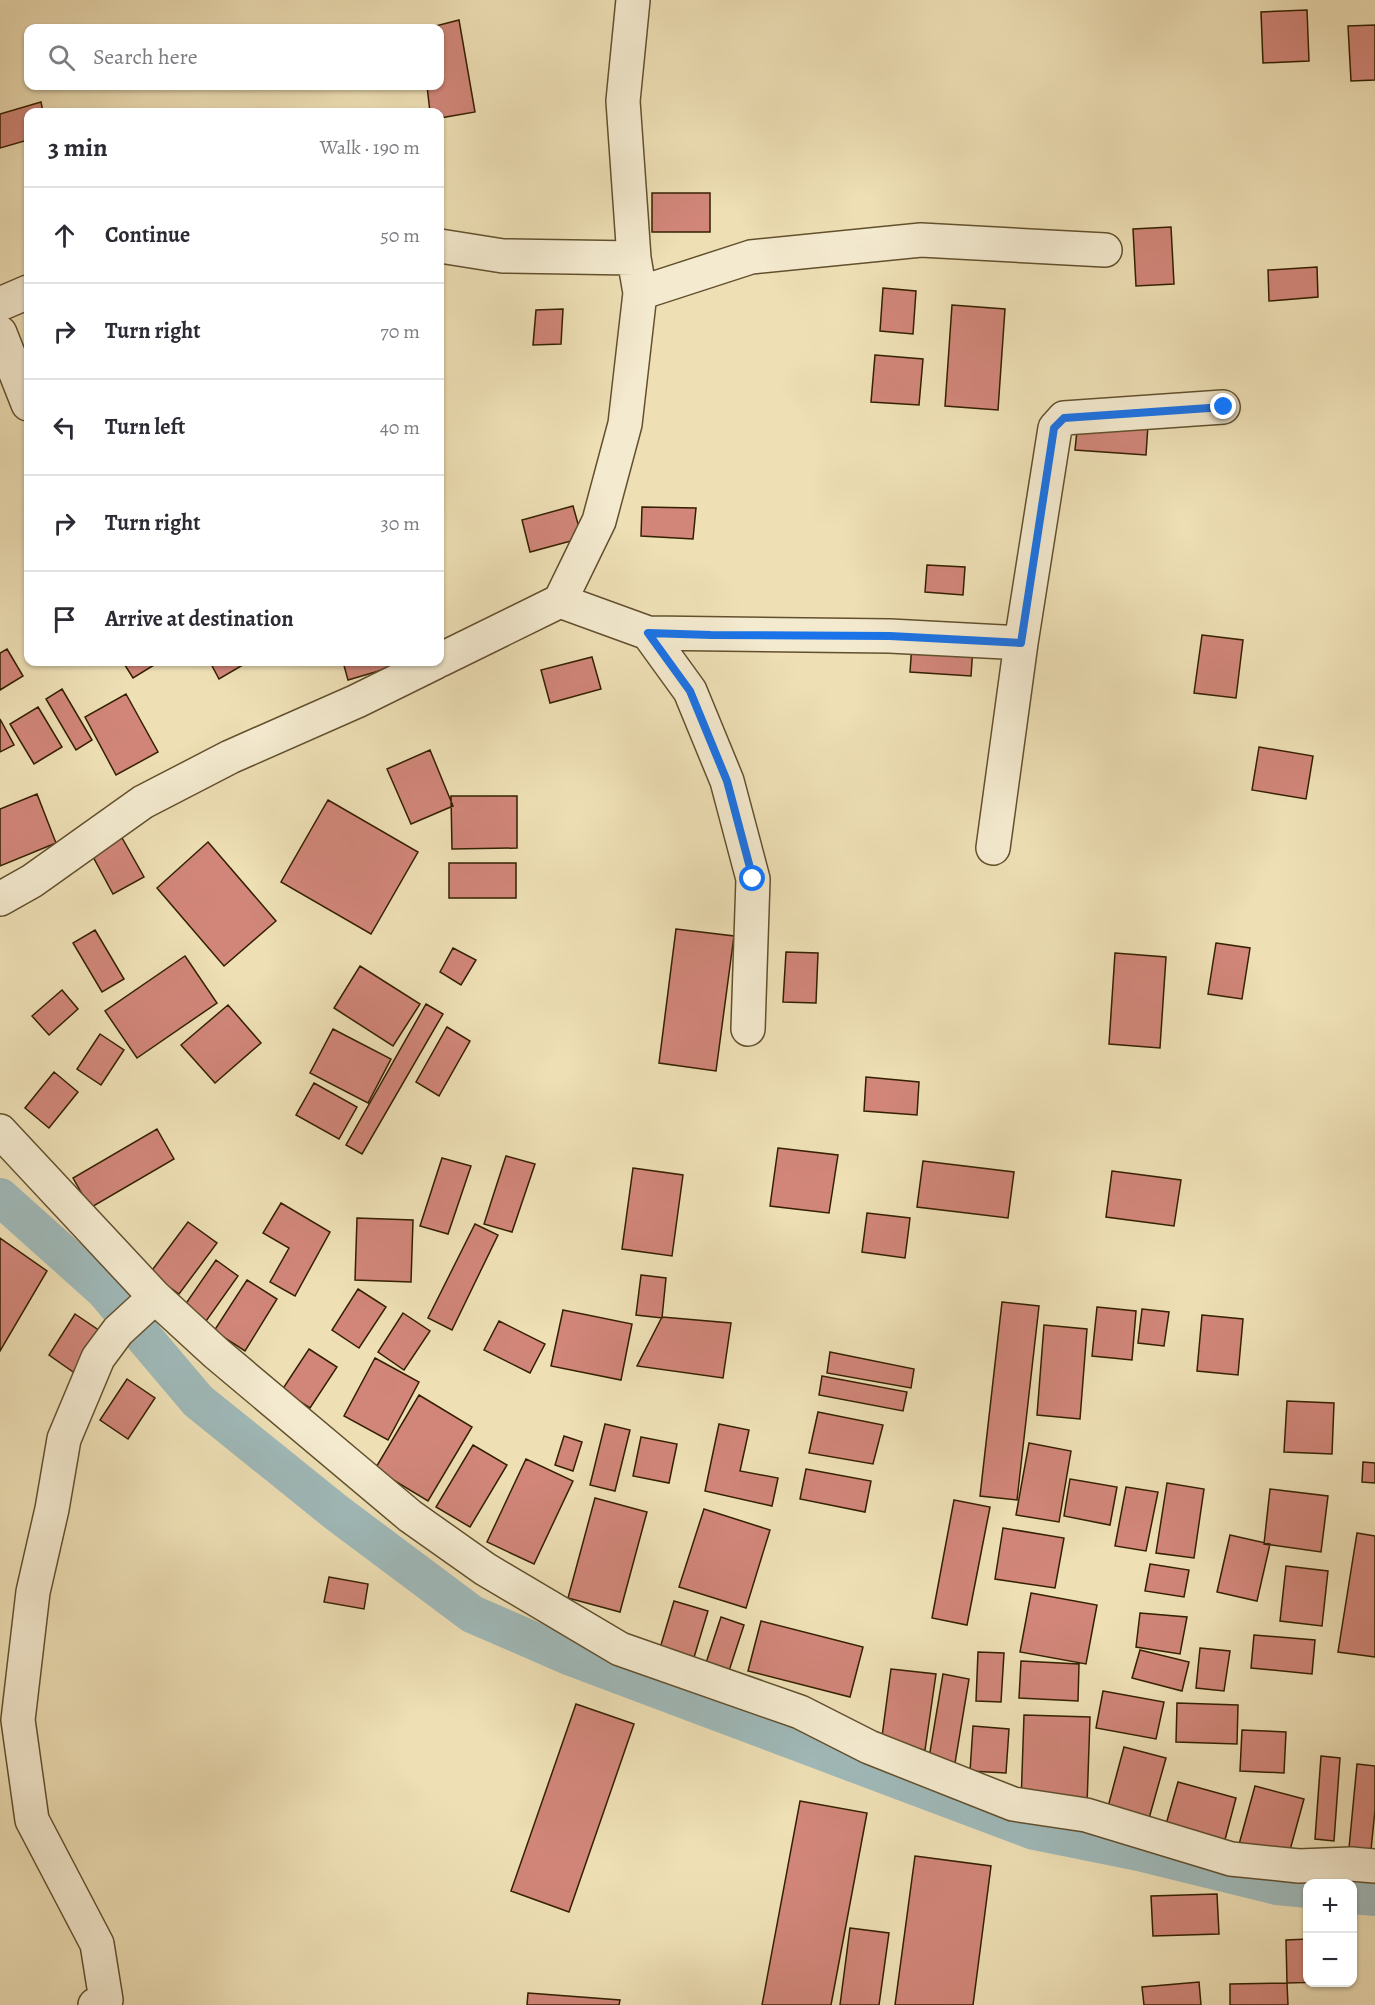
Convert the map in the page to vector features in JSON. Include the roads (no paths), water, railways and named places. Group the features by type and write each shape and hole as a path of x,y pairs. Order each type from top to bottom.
{"street":[{"path":"444,658 560,601 599,521 625,424 640,293 634,258 623,101 633,0"},
{"path":"640,293 750,257 921,240 1105,250"},
{"path":"444,247 503,256 634,258"},
{"path":"0,304 24,294"},
{"path":"0,333 24,394"},
{"path":"993,848 1054,428 1064,418 1224,407"},
{"path":"560,601 648,633 890,636 1021,643"},
{"path":"648,633 690,691 727,781 753,879 748,1029"},
{"path":"0,899 32,881 143,802 230,757 357,701 428,666"},
{"path":"0,1131 151,1301 410,1516 485,1569 620,1648 800,1712 869,1747 1013,1804 1086,1815 1231,1858 1299,1866 1351,1864 1375,1866"},
{"path":"95,2005 106,2000 97,1944 32,1820 18,1720 33,1592 52,1509 64,1439 98,1358 118,1331 151,1301"}],"waterway":[{"path":"0,1197 104,1290 198,1401 337,1513 472,1614 571,1657 1034,1831 1143,1853 1277,1886 1303,1889"},
{"path":"1357,1895 1375,1897"}]}
